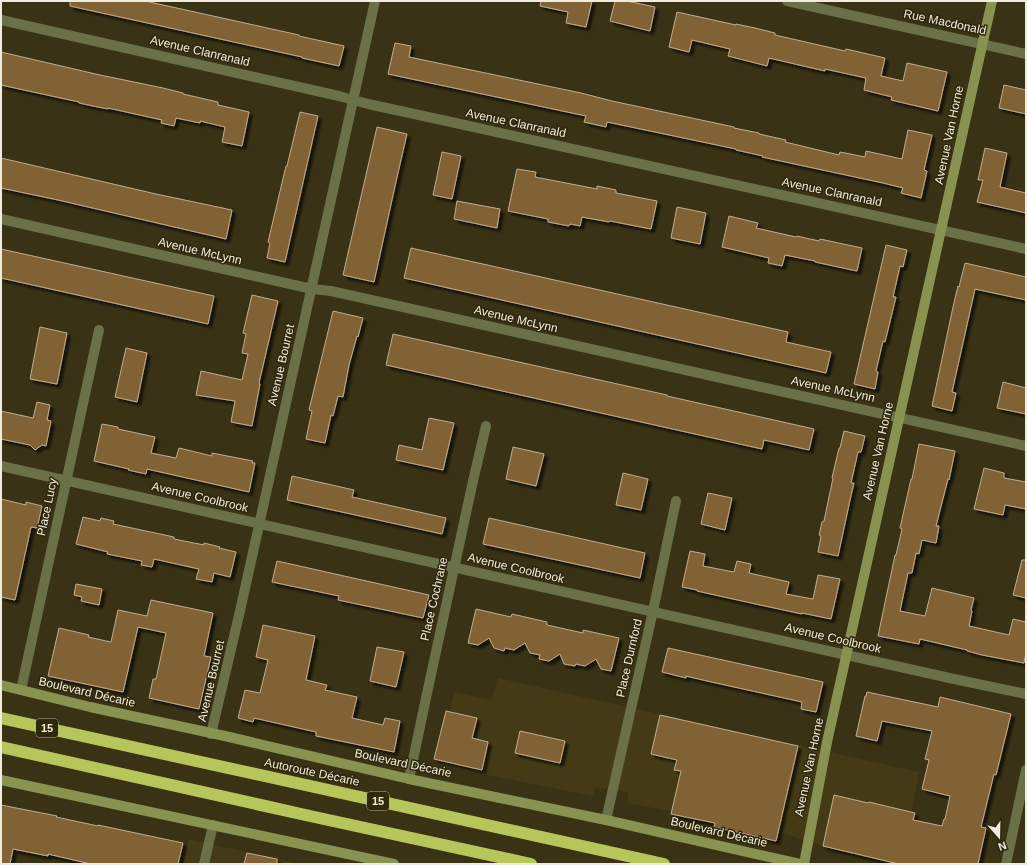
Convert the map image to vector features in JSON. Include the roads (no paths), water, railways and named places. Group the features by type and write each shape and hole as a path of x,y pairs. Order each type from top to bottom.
{"highway":[{"name":"Autoroute Décarie","path":"1,718 664,864"},
{"name":"15","path":"1,747 531,864"}],"main road":[{"name":"Avenue Van Horne","path":"804,864 827,742 992,1"},
{"name":"Boulevard Décarie","path":"1,685 90,707 409,779 606,820 800,864"},
{"path":"1,780 394,864"}],"street":[{"name":"Avenue Bourret","path":"211,734 240,611 375,1"},
{"name":"Rue Macdonald","path":"787,1 1026,54"},
{"name":"Avenue Clanranald","path":"1,20 353,99 368,104 1026,249"},
{"name":"Avenue McLynn","path":"1,219 1026,446"},
{"name":"Place Lucy","path":"21,690 99,330"},
{"name":"Place Cochrane","path":"409,779 486,426"},
{"name":"Avenue Coolbrook","path":"1,466 1026,694"},
{"name":"Place Durnford","path":"606,820 676,501"},
{"path":"1006,864 1026,770"},
{"path":"204,864 213,825"}]}
